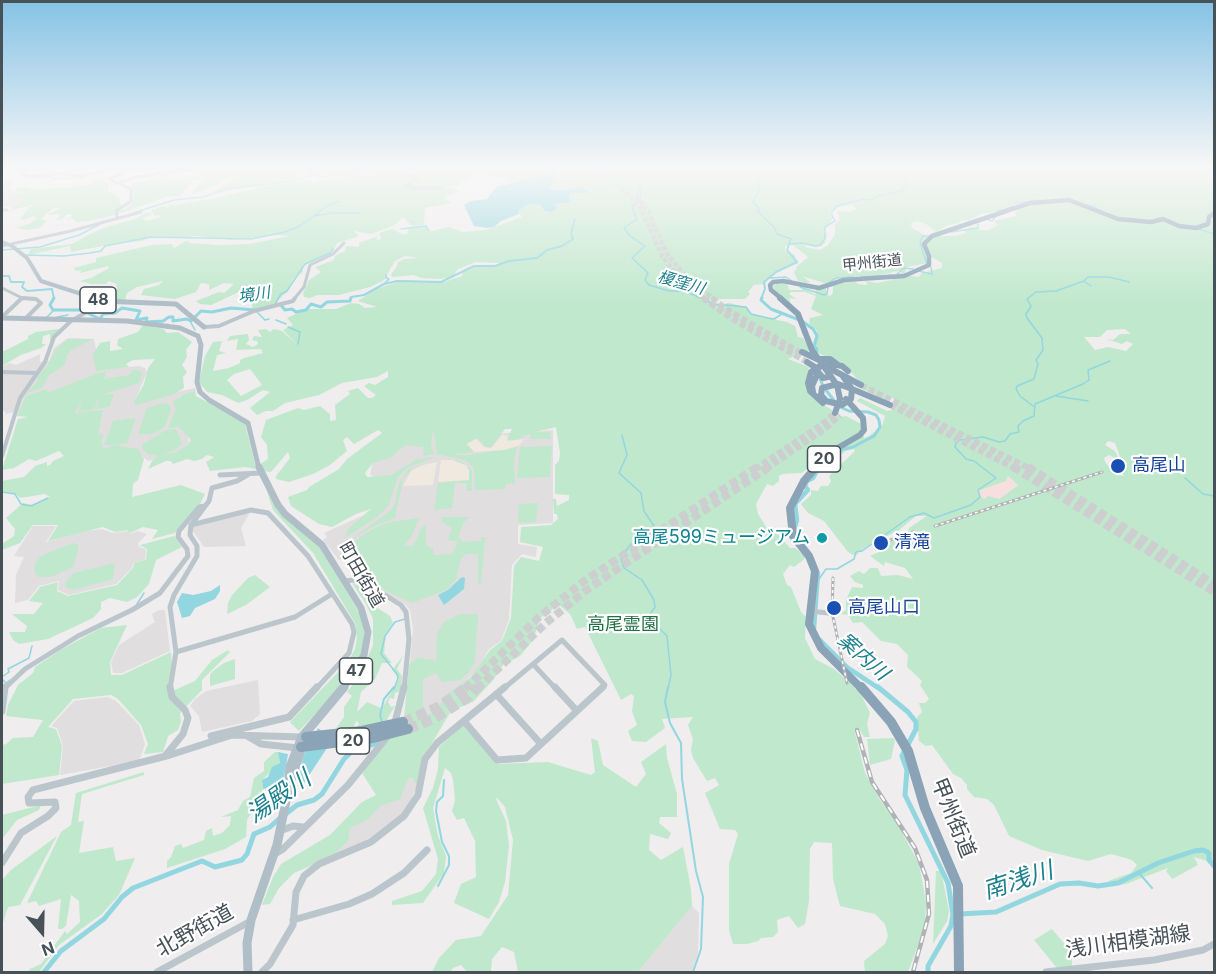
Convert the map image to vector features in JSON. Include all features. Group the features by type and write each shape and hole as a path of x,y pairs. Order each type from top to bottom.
{"highway":[{"name":"甲州街道","path":"838,387 822,375 796,311 770,289 771,284 775,281 815,288 844,280 900,277 919,271 928,265 929,256 924,244 931,236 997,214"},
{"name":"甲州街道","path":"1109,214 1122,220 1152,222 1159,219 1179,226 1197,228 1208,224 1211,216"},
{"path":"822,375 811,362 809,352 846,374"},
{"path":"801,353 815,356 846,374"},
{"name":"甲州街道","path":"815,356 859,412 865,425 862,433 836,449 817,466 804,481 799,494 790,504 793,536 808,556 814,571 815,612 810,629 816,642 874,700 906,748 928,818 957,881 960,914 959,972"},
{"path":"815,356 846,374"},
{"path":"815,356 816,372 812,388 821,399"},
{"path":"815,356 859,412"},
{"path":"815,356 848,400"},
{"path":"831,364 842,366 852,389 848,403 842,405 821,399 809,387 811,372 818,367 831,364"},
{"path":"821,399 818,393 820,385 846,374"},
{"path":"846,374 848,400"},
{"path":"821,399 821,390 827,385 838,384 848,400"},
{"path":"838,387 848,400 890,405"},
{"name":"20","path":"304,742 373,738 402,727"}],"main road":[{"name":"48","path":"2,244 9,245 28,260 40,281 99,300 173,303 182,306 204,327"},
{"path":"2,317 127,321 192,332 204,327"},
{"name":"町田街道","path":"192,332 199,337 201,345 198,390 206,399 248,423 262,475 282,511 316,537 346,581 367,623 365,651 351,680 304,742 290,767 280,831 251,920 247,951 248,972"}],"street":[{"path":"9,245 127,214"},
{"path":"204,327 222,326 251,312 293,301 303,290 310,265 333,254 344,243"},
{"path":"2,288 22,298 36,299 41,303 26,318"},
{"path":"2,317 22,298"},
{"path":"2,456 21,398 48,360 56,337 99,300"},
{"path":"2,372 38,373"},
{"path":"2,463 21,398"},
{"path":"165,757 183,734 188,717 170,691 176,652 170,604 197,556 197,546 190,534 191,525 205,506 213,488 239,481 249,474"},
{"path":"220,475 262,475"},
{"path":"2,711 3,690 23,670 76,637 132,610 160,593 188,556 188,549 178,537 179,531 199,507 205,506"},
{"path":"191,525 252,510 267,512 307,554 353,627 353,644 346,657 284,720 212,736"},
{"path":"274,854 283,849 352,780 391,730 399,712 403,695 409,634 408,616 401,605 383,594 355,581 346,581"},
{"path":"176,652 297,617 332,594"},
{"path":"815,612 828,613"},
{"path":"262,972 272,962 294,920 296,892 306,874 319,864 367,844 402,818 417,797 424,764 430,752 464,721 496,694 562,640 598,675 605,686 525,758 498,761 464,721"},
{"path":"532,664 577,711"},
{"path":"496,694 541,744"},
{"path":"241,734 261,744 304,742"},
{"path":"2,863 21,833 56,808 55,802 29,803 29,794 33,790 165,757 216,739 241,734 304,742"},
{"path":"280,831 297,825 303,827"},
{"path":"294,920 349,904 372,894 407,870 427,850"},
{"name":"北野街道","path":"157,972 251,920"},
{"name":"浅川相模湖線","path":"1046,972 1154,960 1203,950 1215,944"}],"shaded area":[{"path":"68,338 94,339 100,370 139,366 145,368 147,372 135,401 195,388 196,391 179,396 189,442 178,453 148,461 135,450 90,452 43,412 17,416 18,411 6,414 2,411 2,367 9,363 16,365 40,354 40,362 49,361 54,348"},
{"path":"425,425 465,436 553,430 553,523 518,525 518,544 537,547 536,557 522,554 512,565 509,619 501,641 489,649 477,670 457,690 420,760 417,787 405,811 398,819 361,845 313,863 379,795 393,737 415,730 406,703 413,629 410,610 405,604 373,586 358,573 350,558 339,560 323,540 327,537 324,533 375,510 383,486 370,474 374,458"},
{"path":"1008,476 1018,484 999,499 988,496 984,499 979,495 978,491 1006,481"},
{"path":"249,514 241,528 246,546 204,547 192,530 193,527"},
{"path":"33,526 56,526 46,542 81,532 102,529 112,533 128,531 130,534 137,531 147,534 138,543 139,547 146,549 145,560 133,563 132,568 116,584 69,595 58,590 59,581 39,586 28,600 15,603 16,575 24,557 14,556"},
{"path":"165,610 170,651 122,673 113,673 111,662 119,645 155,622 152,614"},
{"path":"258,680 260,714 252,721 202,732 199,716 190,706 195,699 206,691"},
{"path":"108,697 116,701 139,725 145,744 139,761 60,775 63,746 57,728 51,726 74,701"},
{"path":"692,906 699,913 698,953 692,972 638,972"}],"green space":[{"path":"23,214 46,214 41,219 47,221 39,228 28,230 17,228 37,218 33,216 24,220 20,219"},
{"path":"60,214 67,214 62,219 54,221"},
{"path":"70,214 116,214 89,221 76,222 72,218 67,221 73,215"},
{"path":"142,214 152,214 142,218 147,221 159,218 160,215 153,214 425,214 424,225 412,226 403,217 393,226 371,234 355,231 359,235 357,237 337,243 333,252 303,266 303,272 294,278 287,292 272,305 255,309 252,308 253,302 246,297 254,291 256,284 211,305 200,304 196,301 219,292 224,293 234,284 224,283 209,290 209,284 201,283 196,292 175,299 141,295 144,289 159,285 163,281 137,287 127,293 125,300 110,300 117,293 113,292 117,288 116,284 109,281 106,284 91,284 80,281 91,278 109,268 108,266 80,273 81,270 76,271 74,268 96,262 96,258 152,245 172,244 174,248 186,241 217,245 249,244 289,236 277,235 232,240 195,236 181,238 153,236 142,241 71,252 70,246 28,255 31,249 72,244 92,233 136,219"},
{"name":"高尾霊園","path":"520,214 830,214 833,219 823,232 827,235 825,243 816,247 805,245 805,247 820,250 828,245 835,234 835,224 840,220 838,214 980,214 969,220 948,225 936,232 926,224 917,221 911,223 912,228 926,236 955,236 966,233 964,230 972,227 988,230 997,224 994,221 1015,214 1214,214 1214,863 1194,857 1198,865 1172,879 1166,871 1168,868 1126,884 1113,886 1108,881 1131,873 1137,865 1132,860 1111,854 1088,861 1042,850 1009,836 994,805 987,799 974,797 967,789 967,785 953,774 932,745 926,746 919,741 917,717 922,712 919,703 925,703 929,699 920,685 922,681 907,667 908,655 897,644 881,641 862,622 853,623 848,615 841,614 846,610 846,600 852,587 863,588 863,585 855,582 850,576 859,571 864,574 870,568 878,568 881,576 898,575 913,579 905,568 885,562 884,566 870,556 884,550 892,541 890,538 908,532 909,528 927,516 916,516 898,531 874,542 857,553 858,555 853,555 848,552 824,521 808,513 801,504 811,495 811,490 818,491 821,486 828,486 831,481 829,476 855,451 854,449 846,451 827,463 832,467 829,470 826,464 817,463 801,473 782,474 773,486 767,484 756,504 758,514 768,530 773,529 790,548 795,548 807,557 794,567 790,565 783,574 801,612 806,617 805,638 815,659 834,669 859,690 870,713 867,724 870,737 864,737 859,729 854,729 865,773 880,800 896,821 919,864 926,902 925,926 908,972 865,972 864,961 885,944 888,936 885,924 875,914 840,906 833,879 832,843 814,842 810,849 809,901 805,924 798,928 789,916 777,920 778,932 773,937 761,938 747,944 733,944 729,930 729,864 738,834 735,830 720,829 705,793 719,785 715,778 707,781 693,758 691,750 693,739 688,725 693,717 662,719 665,728 646,742 632,741 628,731 637,725 632,711 634,696 631,694 621,700 585,627 577,629 570,614 559,605 539,619 534,639 520,656 503,665 494,679 473,702 451,711 422,760 419,783 415,783 413,777 408,779 400,799 380,806 367,820 350,828 348,841 331,857 294,873 279,888 270,904 262,905 281,864 330,835 362,802 376,795 362,773 388,739 415,730 408,718 404,718 409,665 418,658 435,660 436,663 437,634 444,622 460,614 478,614 475,662 460,680 442,682 436,673 423,679 423,707 428,715 433,713 448,694 471,677 490,650 502,641 511,618 514,566 521,557 539,561 543,547 520,542 521,527 551,525 558,519 557,514 554,514 553,499 556,499 557,506 569,500 569,495 555,494 555,465 559,461 560,453 556,427 535,432 550,432 550,439 531,439 530,433 516,441 507,440 512,429 505,429 491,448 486,447 477,438 466,444 474,452 449,455 470,455 517,447 514,460 515,483 506,484 505,489 475,490 474,468 465,460 437,454 433,428 431,446 434,454 423,456 424,447 405,445 390,458 373,463 365,473 367,477 391,475 416,460 435,457 408,467 398,477 388,506 377,517 345,538 348,529 371,509 332,527 319,524 291,506 288,497 307,490 339,469 347,459 382,433 378,430 354,444 347,437 343,440 347,451 330,465 313,474 289,482 276,479 290,458 288,452 271,472 262,471 260,464 268,459 267,445 261,437 266,420 298,408 304,410 320,406 330,414 330,421 336,420 335,405 350,394 348,391 358,388 368,398 372,398 376,395 364,386 369,383 375,385 388,377 388,371 377,377 342,383 319,395 285,403 273,411 257,415 250,408 270,392 263,390 238,403 222,395 207,392 199,382 205,356 213,342 222,341 219,351 226,353 217,355 213,371 229,368 240,363 240,360 244,358 263,353 261,349 236,350 238,339 227,341 230,336 248,334 249,340 246,344 253,347 258,344 257,341 252,340 254,336 262,337 258,330 266,329 270,332 274,329 282,331 298,345 283,330 293,325 287,318 298,313 309,309 336,309 351,303 365,308 377,307 358,301 374,290 402,280 444,282 462,276 463,270 469,267 499,265 499,263 476,262 458,269 452,277 440,279 421,278 414,275 392,277 391,274 398,262 404,259 419,258 405,256 395,261 384,280 370,287 339,295 304,297 303,294 309,280 321,272 315,267 334,260 335,256 345,251 346,246 359,247 359,243 378,236 376,240 382,239 379,235 381,232 393,229 401,234 407,234 409,227 419,226 426,226 428,232 449,227 463,232 486,230 522,217","holes":["793,245 808,257 796,267 794,272 798,281 804,284 810,282 802,276 827,284 838,278 880,275 902,270 901,273 892,275 892,280 877,283 866,281 867,285 858,284 853,280 833,284 833,293 830,296 827,295 826,288 816,289 816,294 814,294 802,287 802,290 789,290 787,283 773,285 772,289 781,298 787,300 792,307 789,298 796,299 789,294 791,292 805,292 816,296 811,309 823,315 810,318 809,323 817,331 813,343 818,353 845,365 864,384 863,389 881,399 885,400 889,396 898,401 892,410 887,411 860,398 857,401 885,416 882,426 865,438 860,432 863,425 846,416 831,414 832,410 824,405 807,382 809,367 788,359 810,350 803,338 798,337 795,326 751,313 746,307 709,302 710,299 745,299 754,285 764,284 774,272 799,263 795,261 795,255 785,251 785,246","928,255 942,263 942,268 922,273 919,277 904,275 907,267 928,263","1125,329 1131,334 1120,334 1113,340 1106,339 1122,344 1127,341 1133,344 1126,351 1108,347 1095,350 1084,337 1100,337 1107,330","250,369 262,385 241,396 227,380 234,374","1108,441 1115,443 1124,467 1120,469 1124,476 1116,475 1105,462 1104,458 1109,455 1120,461 1115,451 1105,445","1008,476 1018,485 999,499 988,496 984,499 979,495 978,491 1006,481"]},
{"path":"143,325 163,329 167,333 178,332 192,342 186,350 187,357 182,365 187,372 183,377 184,388 172,395 136,405 134,402 144,384 148,368 155,359 133,360 126,364 129,367 96,371 93,354 100,343 110,341 110,351 123,349 117,345 118,339 138,332"},
{"path":"59,329 50,342 50,334 43,336 42,344 46,344 41,348 21,355 2,366 2,352 28,339 28,336 36,332"},
{"path":"68,339 93,339 71,350 64,365 49,375 42,388 27,393 39,380 37,378 56,349"},
{"path":"133,369 142,372 139,383 101,395 114,394 109,407 96,409 100,396 94,409 78,412 84,400 74,413 103,410 98,433 104,435 101,441 103,449 115,445 138,449 144,459 138,480 133,484 132,497 181,485 205,494 200,504 175,533 152,539 158,530 143,527 130,533 127,530 115,532 103,527 48,541 58,525 33,525 20,543 2,550 2,544 14,536 15,529 6,518 23,503 33,505 50,497 45,494 20,498 16,494 2,491 2,481 24,477 35,466 47,462 47,466 50,465 64,456 59,451 36,461 29,459 14,468 2,470 18,419 28,417 17,416 26,396 47,389 48,392 52,391 99,373 106,372 104,379 130,375"},
{"path":"195,391 196,396 245,423 256,469 245,467 210,471 206,462 214,457 207,455 194,461 187,459 173,464 171,461 166,461 148,469 152,461 159,456 147,454 142,448 143,444 166,430 176,429 182,443 176,449 160,456 176,452 191,440 179,427 168,428 176,409 173,402 182,395"},
{"path":"163,403 168,404 171,408 165,427 152,434 138,434 147,408"},
{"path":"136,418 127,443 104,445 113,421"},
{"path":"552,446 550,477 517,478 520,447"},
{"path":"455,460 464,463 472,471 472,491 467,491 466,483 455,483 452,508 434,510 438,483 469,480"},
{"path":"429,461 413,468 403,479 395,518 374,526 349,541 390,511 395,504 399,483 409,469"},
{"path":"266,488 277,510 320,548 363,621 363,654 345,683 299,731 290,722 348,662 355,649 357,638 355,623 313,553 273,510"},
{"path":"538,503 536,522 518,523 519,504"},
{"path":"442,517 469,517 464,522 458,536 463,542 481,541 481,537 485,537 481,584 478,585 478,554 466,554 460,560 456,580 446,590 412,603 373,585 363,573 349,545 376,527 390,522 419,518 411,537 404,545 413,546 422,527 426,526 426,545 433,549 433,555 452,554 458,542 448,540 452,528 442,522"},
{"path":"174,536 182,547 156,560 149,584 137,597 127,602 110,598 101,602 101,609 93,618 48,639 19,644 13,640 9,632 25,632 27,626 12,614 34,614 43,603 29,601 40,587 58,582 57,591 68,596 117,585 133,568 134,563 146,560 147,549 140,545"},
{"path":"73,543 78,545 78,551 73,567 51,577 39,577 35,574 34,566 41,556"},
{"path":"115,563 113,579 74,590 65,587 66,581 74,573"},
{"path":"255,575 270,587 246,605 227,614 228,603 232,595 248,578"},
{"path":"352,583 372,598 376,607 390,616 393,623 386,633 384,653 392,663 382,663 375,679 361,692 357,712 367,702 381,708 379,716 381,720 380,715 384,705 399,679 392,670 403,656 397,669 402,676 401,691 395,693 394,699 390,698 388,702 391,707 395,706 387,719 392,723 357,728 359,723 356,721 353,728 334,731 344,717 344,707 352,696 347,692 361,674 373,645 373,619"},
{"path":"127,625 110,662 111,675 122,675 171,652 172,665 168,693 195,681 212,660 228,650 230,652 202,680 202,690 180,713 181,722 178,730 168,736 163,752 144,754 148,744 141,725 118,699 111,695 73,699 48,727 56,729 62,746 59,775 2,784 2,743 5,745 13,738 33,737 43,720 6,716 8,705 18,685 33,673 35,667 62,649 101,628"},
{"path":"235,659 235,679 210,686 210,675 213,671"},
{"path":"462,726 465,726 476,737 498,764 548,762 591,775 595,772 591,738 598,741 603,765 636,787 646,774 641,762 666,744 667,758 677,794 677,817 660,817 659,823 671,833 668,839 650,834 649,850 661,860 683,847 692,906 638,972 518,972 514,952 502,947 492,959 491,972 467,972 461,965 450,972 432,972 439,958 456,940 481,936 508,895 513,840 505,807 497,798 506,821 509,846 505,882 499,902 489,919 454,903 461,884 476,877 475,841 464,818 457,820 452,811 455,800 453,780 451,773 445,768 433,808 438,836 446,856 444,873 423,903 392,905 392,901 422,891 436,874 438,859 423,808 433,788 438,769 439,747"},
{"path":"893,738 895,740 891,759 870,765 867,739"},
{"path":"278,752 280,763 262,780 263,789 260,798 247,820 246,837 225,849 167,868 167,861 175,846 181,844 183,848 204,840 206,831 212,828 213,836 222,833 230,825 231,816 221,817 238,810 243,801 250,797 254,778 264,771 264,762"},
{"path":"144,772 144,775 82,794 78,822 84,821 79,853 113,847 116,861 135,858 119,895 102,914 59,945 39,972 28,972 41,964 65,931 67,934 80,922 79,901 71,895 66,926 62,929 58,929 61,899 39,906 36,901 27,903 61,832 71,825 76,793"},
{"path":"41,805 39,810 17,820 2,839 2,815"},
{"path":"57,836 20,905 8,907 2,926 2,880 11,870"},
{"path":"936,871 941,871 949,911 947,921 933,944"},
{"path":"1052,929 1072,953 1072,966 1057,968 1034,940"}],"sand":[{"path":"502,435 508,436 507,441 524,439 520,445 504,450 474,452 467,444 476,439 484,447 491,448"},
{"path":"441,460 452,460 466,465 469,470 469,480 438,482"},
{"path":"437,462 433,485 403,486 411,471"}],"water":[{"path":"469,214 518,214 501,221 494,227 474,226"},
{"path":"462,577 465,578 464,589 444,605 438,595 448,590"},
{"path":"220,585 220,591 215,599 195,608 190,616 182,618 177,602 182,593 193,595 211,591"},
{"path":"318,728 331,738 329,745 302,786 298,786 303,757"},
{"path":"278,752 288,754 281,794 268,788 263,789 262,780 268,777 272,767 280,763"}],"waterway":[{"path":"314,216 323,214"},
{"name":"榎窪川","path":"635,214 637,219 624,228 630,236 645,246 632,258 648,273 645,280 649,285 669,291 685,291 714,304 746,307 751,314 768,318 774,319 782,314"},
{"path":"761,214 774,227 777,234 791,239 789,244 802,243 816,246 821,245 825,238 825,227 835,221 832,214"},
{"path":"26,255 64,256 90,253 101,251 105,246 151,237 251,239 285,232 300,226 314,216"},
{"name":"案内川","path":"986,219 992,221 996,216"},
{"name":"境川","path":"350,299 364,295 384,284 397,281 441,282 474,266 495,266 509,261 537,258 547,250 562,246 573,239 571,233 575,219"},
{"name":"案内川","path":"951,232 978,228 978,223"},
{"path":"2,250 40,247 79,235 100,224"},
{"path":"401,229 426,226 429,231"},
{"path":"1198,229 1214,234"},
{"name":"案内川","path":"927,265 920,242 923,236 929,236"},
{"path":"761,299 765,289 764,282 776,272 797,262 787,250 789,244"},
{"path":"275,304 305,264 330,253 333,249"},
{"name":"案内川","path":"918,271 932,274 931,267"},
{"name":"案内川","path":"897,274 904,268 913,269"},
{"name":"境川","path":"384,284 389,279 386,275"},
{"name":"案内川","path":"861,277 892,275"},
{"name":"境川","path":"2,276 9,276 11,282 24,282 22,287 27,291 52,289 54,298"},
{"name":"案内川","path":"770,278 786,277 792,281"},
{"name":"案内川","path":"830,282 836,278 853,277"},
{"path":"1033,406 1020,396 1016,389 1017,386 1034,379 1038,364 1036,360 1043,350 1042,338 1027,318 1026,314 1031,306 1027,299 1036,292 1056,291 1084,281 1088,277 1109,277 1129,282"},
{"path":"1085,282 1091,286"},
{"name":"案内川","path":"800,287 824,295 827,294 828,287"},
{"name":"境川","path":"54,298 50,305 53,310 81,310 100,319 103,314 115,313 122,308 140,311 136,320 147,318 146,322 163,321 169,317 173,317 173,321 187,319 191,321 201,311 212,312 231,308 255,310"},
{"name":"境川","path":"280,304 285,310 292,309 296,312 306,310 311,304 321,307 327,302 350,301 351,298"},
{"name":"案内川","path":"762,298 761,300 771,309 802,321 813,329 817,336 814,347 817,349 816,354"},
{"path":"47,317 54,310"},
{"path":"257,312 265,320 269,319"},
{"path":"57,317 68,315"},
{"path":"276,320 286,324"},
{"path":"190,321 195,330"},
{"path":"288,327 300,332 298,344"},
{"path":"819,579 826,569 837,569 854,559 856,552 862,551 910,517 924,513 934,518 971,505 980,497 978,490 996,478 974,461 966,459 955,447 956,443 960,440 983,437 999,442 1005,441 1010,434 1019,432 1018,426 1023,421 1034,416 1035,404 1083,384 1089,380 1088,370 1110,361"},
{"name":"案内川","path":"819,376 823,386 838,406 849,411 868,412 876,415 879,420 880,427 874,436 853,447 839,450"},
{"path":"1056,396 1088,401"},
{"path":"622,435 627,455 619,473 641,493 644,511 654,526 629,546 621,559 624,568 642,580 654,600 655,607 648,617 667,636 671,675 668,689"},
{"name":"案内川","path":"795,527 797,520 795,504 808,490 805,486 807,481 813,478 818,469"},
{"path":"1185,478 1203,494 1214,496"},
{"path":"2,492 15,494 21,504 31,506 48,498"},
{"name":"案内川","path":"814,628 818,573"},
{"path":"137,604 144,593"},
{"name":"湯殿川","path":"394,689 397,674 381,654 385,636 395,622 405,619"},
{"name":"案内川","path":"820,640 848,668 880,689"},
{"path":"2,677 9,672 8,669 29,658 32,646"},
{"path":"2,679 6,683 10,680"},
{"name":"湯殿川","path":"382,722 380,715 384,699 394,687"},
{"path":"668,687 665,702 670,723 681,743 682,779 696,871 703,897 701,949 693,972"},
{"name":"案内川","path":"878,687 908,712 916,722 916,729 902,756 907,770 905,795 948,883 953,914 951,926 928,966 928,972"},
{"name":"湯殿川","path":"287,813 297,805 314,800 322,794 344,759 360,743 372,745 378,742"},
{"path":"438,886 449,865 449,856 442,842 436,811 437,802 443,796 444,780"},
{"name":"湯殿川","path":"44,972 61,951 104,919 122,897 133,888 202,861 215,867 242,860 247,854 254,834 270,827 280,818"},
{"name":"南浅川","path":"960,914 996,912 1060,884 1079,883 1098,886 1118,883 1158,863 1194,851 1203,850 1209,853 1209,860 1214,866"},
{"path":"1139,873 1152,888"}],"tunnel":[{"path":"643,214 662,256 685,285 705,299"},
{"path":"650,214 667,254 687,278 714,299"},
{"path":"703,298 734,320 807,362"},
{"path":"712,298 726,309 801,353"},
{"path":"861,385 1031,469"},
{"path":"890,405 1016,469"},
{"path":"755,469 821,425 835,413"},
{"path":"766,469 825,429 840,415"},
{"path":"465,689 539,617 584,581 757,467"},
{"path":"477,689 546,623 588,589 769,467"},
{"path":"1013,467 1214,592"},
{"path":"1028,467 1214,584"},
{"path":"403,722 438,707 467,687"},
{"path":"408,729 434,719 467,698 478,687"}],"railway":[{"path":"1112,468 1116,467"},
{"path":"935,526 1102,472"},
{"path":"882,543 914,532"},
{"path":"833,578 832,612 847,683"},
{"path":"857,730 872,782 915,848 927,880 929,914 913,972"}],"place":[{"name":"高尾山","path":"1118,466"},
{"name":"高尾599ミュージアム","path":"822,538"},
{"name":"清滝","path":"881,543"},
{"name":"高尾山口","path":"834,608"}]}
